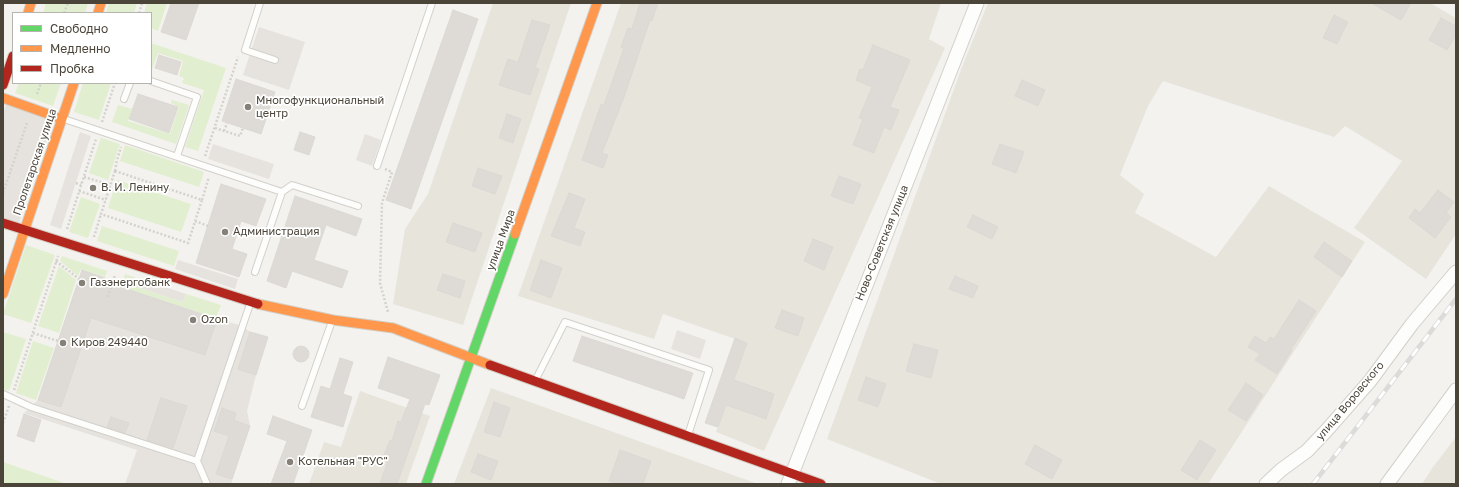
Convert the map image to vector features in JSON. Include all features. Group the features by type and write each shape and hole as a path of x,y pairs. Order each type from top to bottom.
{"street":[{"name":"улица Мира","path":"426,484 597,3"},
{"name":"Ново-Советская улица","path":"790,479 977,3"},
{"path":"3,85 12,59"},
{"name":"Пролетарская улица","path":"3,294 74,84"},
{"path":"3,98 62,119"},
{"path":"3,223 251,302 333,320 392,328 688,436 790,479 821,484"},
{"name":"улица Воровского","path":"1266,484 1307,452 1326,431 1370,381 1412,324 1456,272"},
{"path":"1387,484 1456,390"}],"lane":[{"path":"260,3 245,50 275,60"},
{"path":"377,166 433,3"},
{"path":"152,81 197,97 177,156"},
{"path":"124,99 130,84"},
{"path":"62,119 282,192"},
{"path":"256,272 282,192 292,185 358,206"},
{"path":"207,484 197,461 251,302"},
{"path":"302,406 333,320"},
{"path":"535,380 564,322 709,370 688,436"},
{"path":"3,394 31,407 197,461"}],"path":[{"path":"101,214 188,242 210,177 202,165 238,56"},
{"path":"3,193 41,84"},
{"path":"3,424 115,84"},
{"path":"224,131 227,123"},
{"path":"215,128 240,136 243,128"},
{"path":"89,251 111,186 124,139"},
{"path":"377,166 392,172 382,203 380,283 392,328"},
{"path":"115,172 202,200"},
{"path":"84,176 111,186"},
{"path":"76,183 81,184"},
{"path":"79,191 106,200"},
{"path":"195,221 208,226"},
{"path":"56,261 79,279"},
{"path":"33,333 58,341"}],"shaded area":[{"path":"493,3 571,3 463,325 393,304 405,229 428,194"},
{"path":"621,3 941,3 929,39 945,48 764,451 716,432 747,343 663,314 654,339 518,296"},
{"path":"988,3 1430,3 1456,18 1456,234 1426,279 1354,228 1402,161 1345,126 1334,137 1163,81 1148,106 1120,175 1144,194 1135,213 1216,257 1269,186 1365,242 1208,484 941,484 827,439 962,67"},
{"path":"259,27 305,42 289,90 243,75"},
{"path":"6,104 54,120 19,223 3,217 3,113"},
{"path":"80,132 91,136 61,229 50,225"},
{"path":"365,134 381,140 372,166 356,160"},
{"path":"213,144 274,164 269,179 208,159"},
{"path":"178,260 238,279 235,289 175,269"},
{"path":"82,270 105,278 99,293 217,319 243,326 250,332 268,337 247,411 250,426 231,484 125,484 137,450 24,413 38,400"},
{"path":"137,278 186,294 183,302 134,286"},
{"path":"677,330 706,340 700,359 671,349"},
{"path":"491,388 758,484 454,484"},
{"path":"360,391 430,416 406,484 309,484 324,442 341,447"},
{"path":"1456,437 1456,484 1422,484 1433,467"}],"green space":[{"path":"46,3 88,3 85,12 43,12"},
{"path":"109,3 137,3 134,12 106,12"},
{"path":"147,3 167,3 158,31 152,28 152,12 144,12"},
{"path":"152,43 226,68 198,151 185,147 204,90 182,83 184,78 179,76 183,61 158,53 152,69"},
{"path":"19,84 61,84 53,106 15,93"},
{"path":"83,84 111,84 99,120 74,112"},
{"path":"172,100 189,105 176,144 112,122 118,105 132,109 128,121 170,134 179,107 171,103"},
{"path":"101,138 120,144 108,180 89,173"},
{"path":"125,145 204,172 199,187 120,161"},
{"path":"117,180 191,204 181,232 108,208"},
{"path":"81,197 100,204 88,238 69,232"},
{"path":"102,226 179,251 174,266 97,241"},
{"path":"26,245 55,255 31,323 3,314"},
{"path":"62,256 107,271 105,277 81,269 78,276 60,261"},
{"path":"59,266 76,280 59,333 38,326"},
{"path":"125,274 137,278 134,286 183,302 186,294 221,305 216,318 121,287"},
{"path":"3,332 26,339 9,391 3,389"},
{"path":"33,341 54,348 36,400 16,393"},
{"path":"3,462 67,484 3,484"}],"building":[{"path":"171,3 199,3 186,40 161,32"},
{"path":"640,3 658,3 652,21 650,20 624,97 602,153 608,155 603,168 582,160 601,104 604,105 624,48 621,47 628,28 632,29"},
{"path":"1371,3 1411,3 1401,20"},
{"path":"453,10 478,19 411,209 386,200"},
{"path":"1334,15 1348,22 1337,44 1323,38"},
{"path":"1441,18 1456,26 1456,35 1447,50 1429,40"},
{"path":"532,20 550,25 535,68 539,69 530,95 499,85 508,59 518,62"},
{"path":"873,45 910,60 890,107 899,110 891,130 884,127 874,153 853,145 863,119 859,118 872,87 856,80 860,69 863,70"},
{"path":"159,55 181,62 177,75 155,68"},
{"name":"Многофункциональный центр","path":"236,79 275,92 261,134 222,121"},
{"path":"1022,80 1045,90 1038,106 1015,96"},
{"path":"138,94 178,107 169,133 129,119"},
{"path":"507,114 521,119 513,143 499,138"},
{"path":"300,132 315,137 309,155 294,150"},
{"path":"1000,144 1024,152 1016,173 992,164"},
{"path":"478,168 502,176 495,194 472,186"},
{"path":"839,176 861,184 853,204 831,196"},
{"path":"221,184 266,199 256,226 241,221 232,249 247,254 239,277 196,263"},
{"path":"1438,190 1454,202 1446,213 1451,217 1435,238 1409,218 1415,209 1420,213"},
{"path":"569,193 585,199 574,228 585,232 580,246 551,236"},
{"path":"295,196 362,219 356,236 326,225 314,260 348,271 342,288 292,271 286,288 267,281"},
{"path":"973,215 998,227 992,239 967,227"},
{"path":"453,223 482,233 475,252 446,242"},
{"path":"813,239 833,247 824,270 804,261"},
{"path":"1324,242 1352,261 1342,277 1314,257"},
{"path":"541,260 562,268 551,298 530,290"},
{"path":"82,270 105,278 103,281 217,319 205,355 91,318 61,407 38,400"},
{"path":"443,274 465,281 460,298 437,290"},
{"path":"955,276 978,286 973,298 949,289"},
{"path":"1299,300 1316,311 1291,349 1292,350 1277,374 1255,360 1260,354 1248,347 1255,336 1266,343 1270,337 1274,339"},
{"path":"782,310 804,318 798,336 775,328"},
{"path":"250,332 268,337 256,375 238,369"},
{"path":"582,336 693,373 684,399 573,361"},
{"path":"735,338 747,343 734,380 774,394 766,419 726,405 718,427 705,423"},
{"path":"914,344 938,350 931,378 906,371"},
{"path":"298,346 304,346 309,351 307,360 304,362 298,362 293,357 293,351"},
{"path":"388,357 440,375 429,405 425,404 397,484 380,484 388,460 388,456 384,455 390,440 392,441 398,421 401,422 410,399 378,388"},
{"path":"340,358 353,362 343,394 352,397 343,427 311,417 321,386 330,389"},
{"path":"866,377 886,384 878,407 858,400"},
{"path":"1246,383 1263,395 1246,421 1228,410"},
{"path":"161,398 187,406 173,448 147,440"},
{"path":"494,402 510,408 500,437 484,432"},
{"path":"222,408 236,413 234,420 250,426 232,479 216,474 229,436 214,431"},
{"path":"24,414 41,420 34,442 17,436"},
{"name":"Котельная \"РУС\"","path":"273,416 312,430 293,484 271,484 287,441 267,434"},
{"path":"111,417 129,423 125,433 107,427"},
{"path":"1200,440 1216,450 1197,480 1181,470"},
{"path":"1035,445 1062,460 1052,479 1025,464"},
{"path":"620,450 651,461 643,484 619,484 609,481"},
{"path":"478,454 498,461 491,480 471,472"}],"railway":[{"path":"1313,484 1456,299"}],"traffic: fast":[{"path":"426,484 515,234"}],"traffic: slow":[{"path":"28,12 31,3"},
{"path":"98,12 101,3"},
{"path":"515,234 597,3"},
{"path":"3,294 74,84"},
{"path":"3,98 62,119"},
{"path":"258,304 333,320 393,328 490,365"}],"traffic: jam":[{"path":"3,85 12,59"},
{"path":"3,223 258,304"},
{"path":"490,365 821,484"}],"place":[{"name":"Многофункциональный центр","path":"248,107"},
{"name":"В. И. Ленину","path":"93,188"},
{"name":"Администрация","path":"225,232"},
{"name":"Газэнергобанк","path":"82,283"},
{"name":"Ozon","path":"193,320"},
{"name":"Киров 249440","path":"63,343"},
{"name":"Котельная \"РУС\"","path":"290,462"}]}
